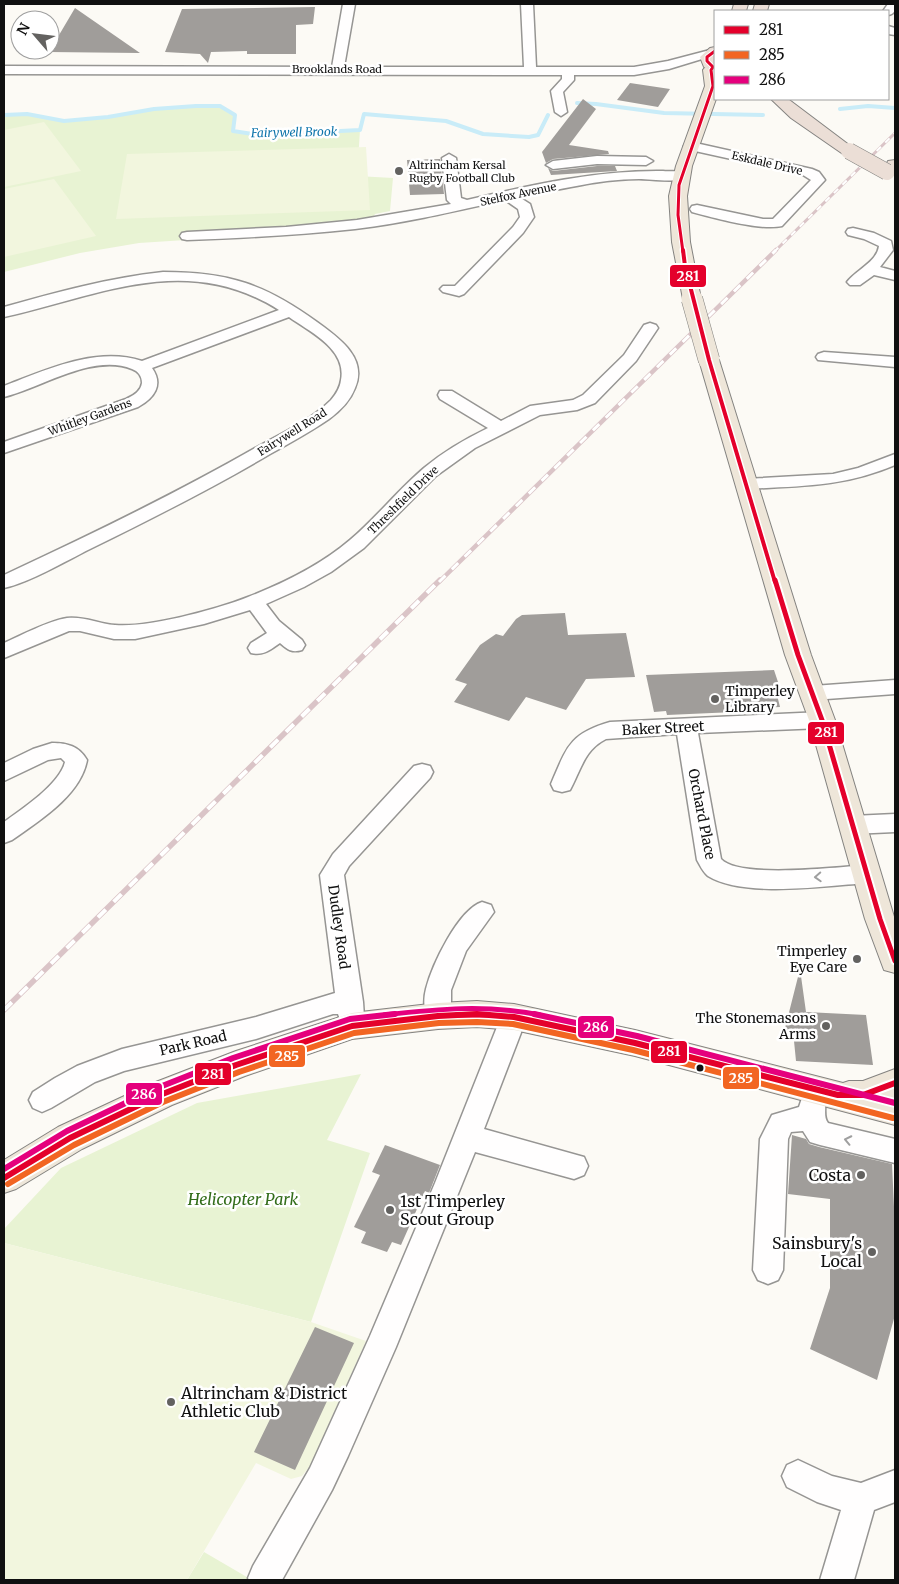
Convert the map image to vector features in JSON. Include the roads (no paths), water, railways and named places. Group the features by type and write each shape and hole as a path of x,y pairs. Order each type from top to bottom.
{"highway":[{"path":"780,100 801,118 893,170"},
{"path":"797,100 853,147"}],"main road":[{"path":"713,60 711,70 714,85 681,176 678,196 684,266 709,360 795,646 822,720 852,825 895,961"},
{"name":"Park Road","path":"4,1178 70,1138 160,1095 236,1065 351,1014 438,1016 477,1014 514,1017 635,1043 821,1099 895,1111"},
{"name":"Park Road","path":"821,1099 863,1095 895,1083"}],"street":[{"path":"338,69 348,4"},
{"path":"527,4 530,71"},
{"name":"Brooklands Road","path":"4,70 338,69 634,71 713,60"},
{"path":"561,112 557,91 568,80 568,71"},
{"name":"Eskdale Drive","path":"691,146 811,173 818,180 777,223 763,223 697,209"},
{"path":"450,158 454,200 473,204"},
{"path":"553,165 597,160 646,161"},
{"path":"624,160 637,175"},
{"path":"466,162 459,162 461,179 473,204"},
{"name":"Stelfox Avenue","path":"187,236 286,231 357,224 473,204 507,195 599,178 637,175 681,176"},
{"path":"448,288 459,291 518,230 527,217 525,207 507,195"},
{"path":"853,232 881,240 886,244 886,250 863,275 895,276"},
{"name":"Fairywell Road","path":"4,312 138,279 177,276 207,278 245,287 265,295 335,342 347,357 351,369 350,381 338,402 315,420 183,496 4,582"},
{"path":"4,392 97,361 120,361 141,367 290,311"},
{"name":"Threshfield Drive","path":"4,651 66,625 80,624 114,632 135,632 204,617 254,602 297,583 343,555 372,530 430,472 469,444 536,410 584,402 630,358 642,332"},
{"path":"823,357 895,362"},
{"name":"Whitley Gardens","path":"4,448 136,401 145,394 150,384 150,376 141,367"},
{"path":"446,395 500,428"},
{"path":"746,484 833,479 864,472 893,462"},
{"path":"254,602 264,616 288,640 258,648"},
{"path":"813,694 895,687"},
{"name":"Baker Street","path":"562,784 581,744 587,738 610,730 822,720"},
{"name":"Orchard Place","path":"686,726 709,860 713,868 728,873 771,880 867,874"},
{"path":"4,773 52,750 62,751 73,756 77,765 60,788 46,802 4,834"},
{"name":"Dudley Road","path":"351,1014 332,875 341,860 422,772"},
{"path":"852,825 895,824"},
{"path":"438,1016 438,990 455,946 482,912"},
{"name":"Park Road","path":"42,1100 86,1074 122,1060 256,1028 332,1004 351,1014"},
{"path":"265,1578 321,1479 337,1445 384,1338 514,1017"},
{"path":"821,1099 814,1128 820,1133 895,1151"},
{"path":"768,1270 776,1130 784,1122 807,1118 821,1099"},
{"path":"466,1137 574,1166"},
{"path":"798,1476 828,1491 861,1499 895,1486"},
{"path":"837,1580 861,1499"}],"waterway":[{"name":"Fairywell Brook","path":"577,103 664,113 763,115"},
{"name":"Fairywell Brook","path":"4,115 27,114 64,121 108,117 154,109 220,106 235,115 233,131 260,135 360,130 364,114 446,121 483,134 529,137 538,135 548,115"},
{"name":"Fairywell Brook","path":"840,109 868,106 895,108"}],"railway":[{"path":"774,252 895,133"},
{"path":"439,582 776,250"},
{"path":"4,1010 440,580"}],"place":[{"name":"Altrincham Kersal Rugby Football Club","path":"399,171"},
{"name":"Timperley Library","path":"715,699"},
{"name":"Timperley Eye Care","path":"857,959"},
{"name":"The Stonemasons Arms","path":"826,1026"},
{"name":"Costa","path":"861,1175"},
{"name":"1st Timperley Scout Group","path":"390,1210"},
{"name":"Sainsbury's Local","path":"872,1252"},
{"name":"Altrincham & District Athletic Club","path":"171,1402"}],"park label":[{"name":"Helicopter Park","path":"243,1199"}]}
